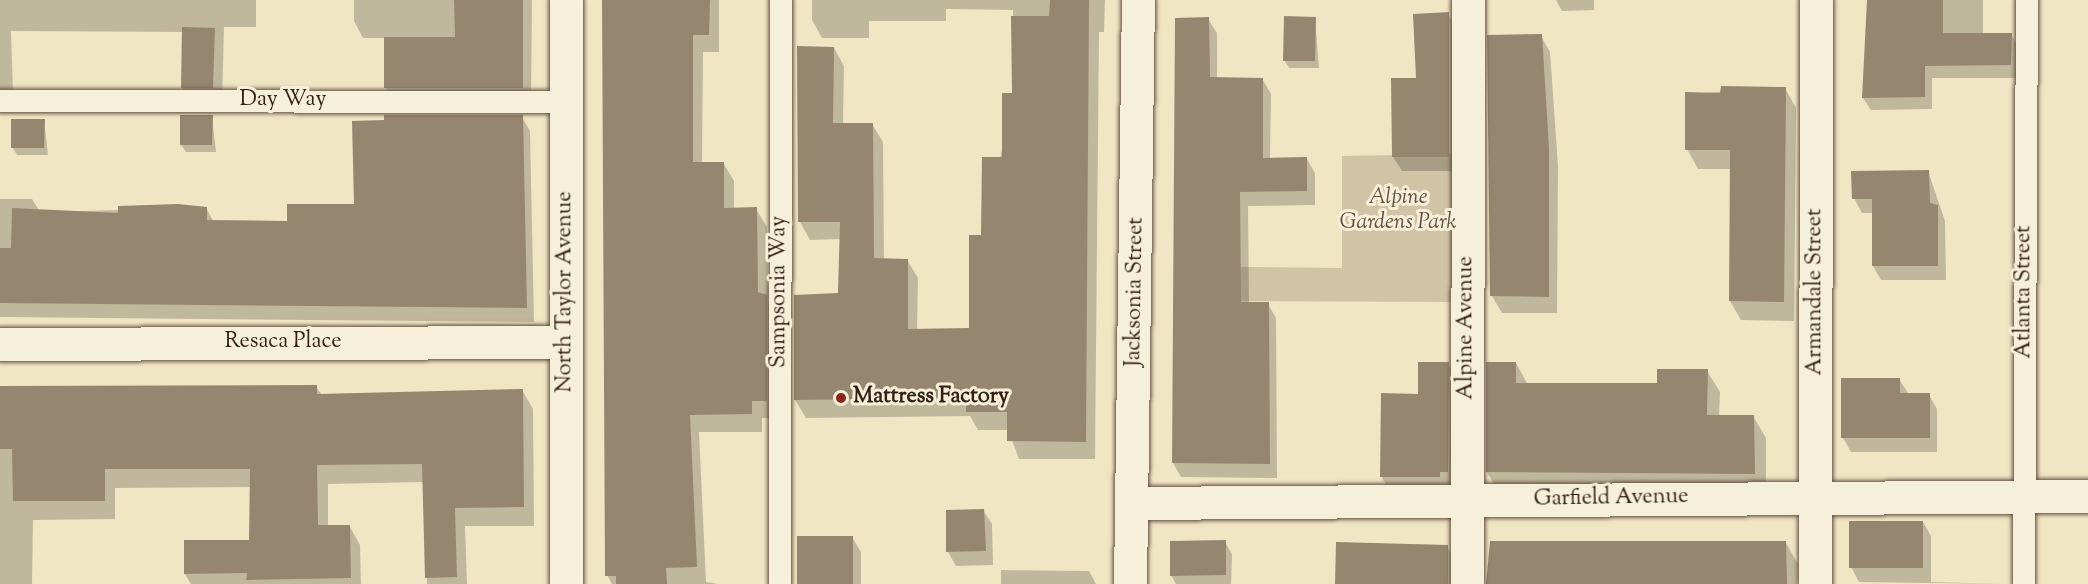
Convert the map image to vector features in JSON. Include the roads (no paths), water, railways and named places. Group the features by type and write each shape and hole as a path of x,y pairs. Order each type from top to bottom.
{"street":[{"name":"North Taylor Avenue","path":"566,0 566,584"},
{"name":"Jacksonia Street","path":"1130,584 1134,503 1138,0"},
{"name":"Alpine Avenue","path":"1467,584 1468,0"},
{"name":"Armandale Street","path":"1815,584 1816,0"},
{"name":"Resaca Place","path":"0,344 566,342"},
{"name":"Garfield Avenue","path":"1134,503 2088,496"}],"lane":[{"name":"Sampsonia Way","path":"780,584 781,0"},
{"name":"Atlanta Street","path":"2024,584 2027,0"},
{"name":"Day Way","path":"0,101 566,102"}],"place":[{"name":"Mattress Factory","path":"841,398"}],"park label":[{"name":"Alpine Gardens Park","path":"1398,210"}]}
